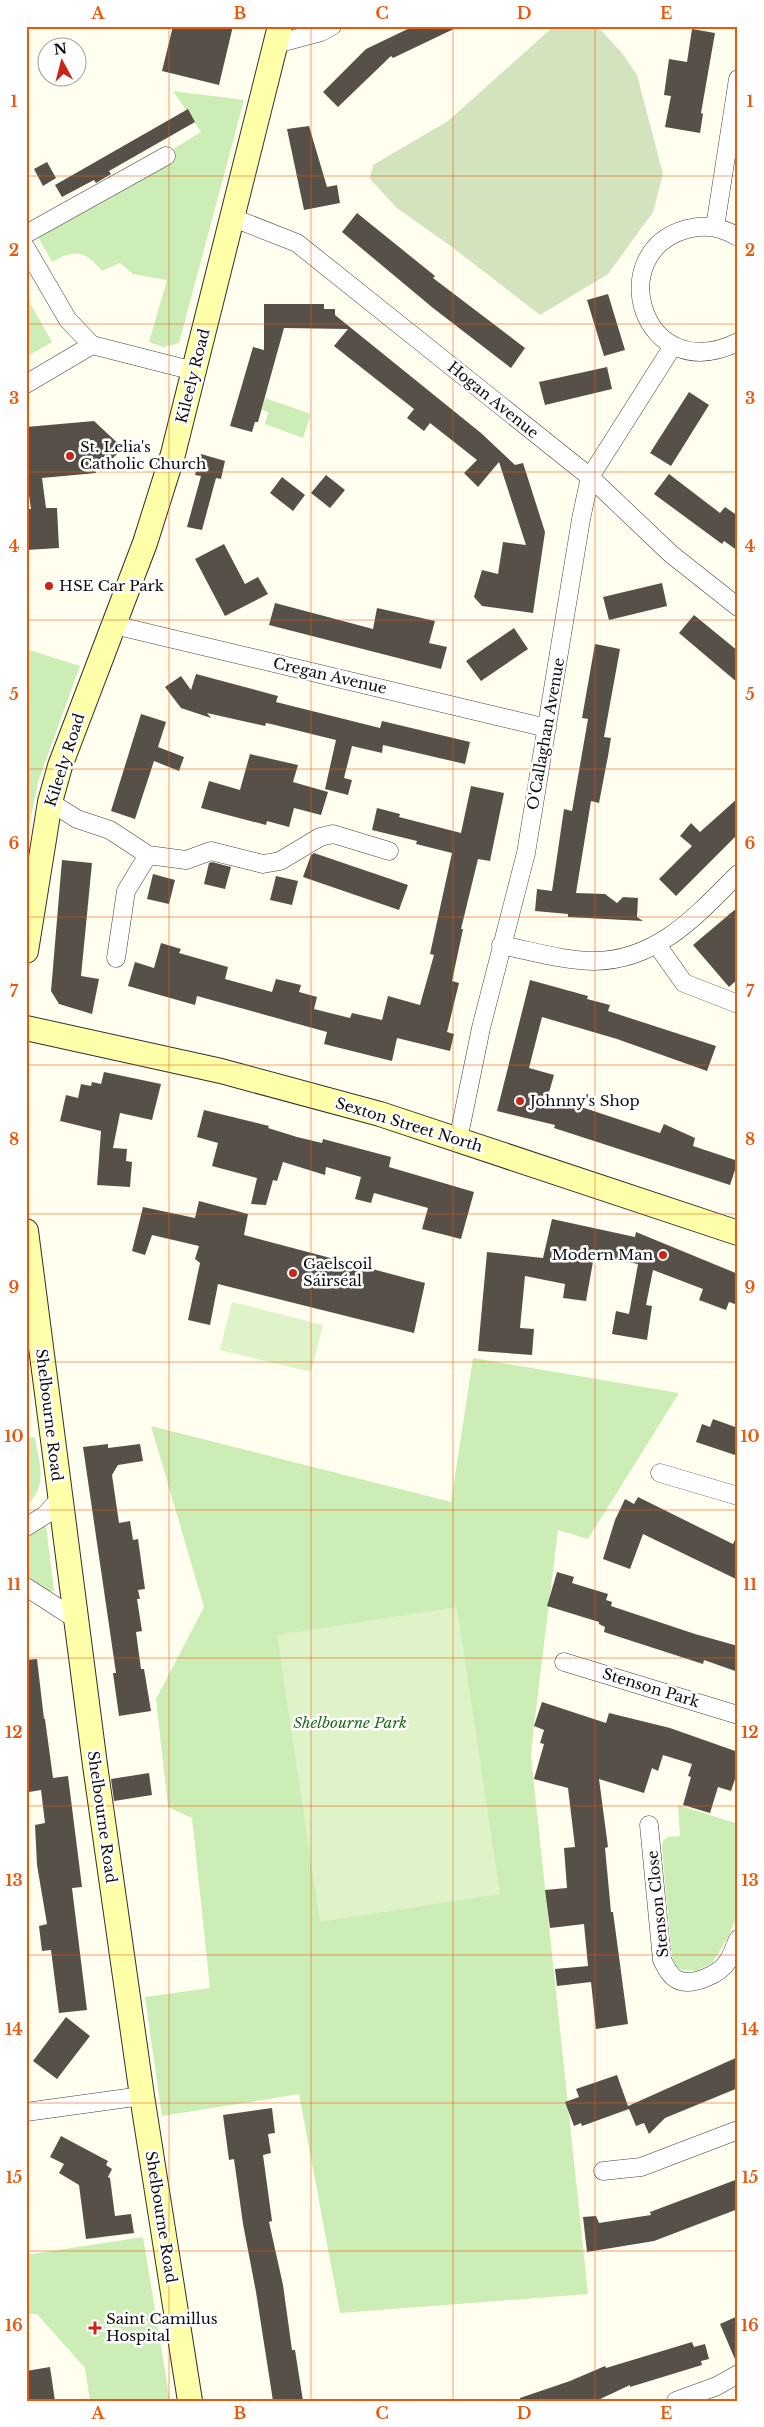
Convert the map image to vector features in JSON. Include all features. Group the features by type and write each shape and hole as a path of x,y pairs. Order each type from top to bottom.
{"main road":[{"name":"Kileely Road","path":"26,951 50,802 60,766 145,543 173,454 278,35"},
{"name":"Sexton Street North","path":"26,1028 280,1086 380,1114 738,1233"},
{"name":"Shelbourne Road","path":"26,1231 74,1618 142,2096 190,2401"}],"street":[{"path":"278,35 321,32 332,26"},
{"path":"715,227 738,80"},
{"path":"26,234 166,156"},
{"name":"Hogan Avenue","path":"231,217 297,243 590,477 671,554 738,607"},
{"path":"738,237 715,227 696,227 678,232 662,241 649,256 641,276 640,296 645,316 657,333 673,346 688,352 704,353 720,351 738,342"},
{"path":"26,248 68,320 92,345 194,371"},
{"path":"26,384 92,345"},
{"name":"O'Callaghan Avenue","path":"458,1140 480,1032 526,853 590,477 673,346"},
{"name":"Cregan Avenue","path":"114,625 547,728"},
{"path":"50,802 77,819 110,830 148,856 186,860 211,851 263,864 280,861 320,837 333,834 389,851"},
{"path":"116,958 126,891 148,856"},
{"path":"501,945 566,958 594,961 633,955 657,945 678,932 697,916 738,874"},
{"path":"657,945 684,984 738,1004"},
{"path":"660,1473 738,1496"},
{"path":"26,1526 46,1514 60,1500"},
{"path":"26,1587 74,1618"},
{"name":"Stenson Park","path":"564,1662 738,1715"},
{"name":"Stenson Close","path":"649,1825 662,1960 669,1973 677,1980 690,1981 715,1974 728,1962 738,1939"},
{"path":"26,2112 142,2096"},
{"path":"603,2171 641,2167 738,2130"},
{"path":"676,2401 717,2386 738,2374"}],"green space":[{"path":"554,26 597,26 622,53 637,75 663,174 653,212 608,274 540,315 452,247 397,208 370,179 373,165 448,121"},
{"path":"173,91 244,100 179,343 163,347 149,342 167,280 133,274 120,263 102,271 85,255 79,254 67,255 52,262 36,233 201,132"},
{"path":"26,296 52,342 26,357"},
{"path":"265,398 311,414 303,438 265,424 268,412 262,410"},
{"path":"26,649 80,666 38,782 26,842"},
{"path":"232,1302 323,1325 311,1372 220,1350"},
{"name":"Shelbourne Park","path":"473,1358 679,1393 588,1539 558,1530 534,1726 531,1756 588,2294 340,2313 299,2094 162,2116 145,1997 210,1988 192,1818 168,1807 156,1699 204,1607 151,1426 451,1502"},
{"path":"35,1437 41,1474 40,1482 38,1490 26,1507 26,1438"},
{"path":"46,1526 54,1591 49,1591 26,1580 26,1534"},
{"path":"457,1607 500,1894 320,1922 277,1635"},
{"path":"678,1805 738,1824 738,1914 727,1939 713,1962 697,1971 678,1968 672,1957 662,1848 663,1841 668,1837 680,1836"},
{"name":"Saint Camillus Hospital","path":"143,2237 170,2401 90,2401 85,2368 37,2314 26,2314 26,2255"}],"building":[{"path":"173,26 233,26 219,85 162,71"},
{"path":"414,26 460,26 393,58 391,56 338,107 323,92 366,49"},
{"path":"692,29 715,33 701,113 703,114 700,133 665,127 671,96 664,95 669,59 687,62"},
{"path":"188,109 195,122 109,171 111,174 96,183 94,180 62,197 55,185"},
{"path":"309,126 327,187 337,185 340,203 304,210 287,129"},
{"path":"47,162 56,178 43,186 34,169"},
{"path":"357,213 435,276 433,278 525,348 511,368 433,308 342,232"},
{"path":"608,294 625,350 604,356 587,300"},
{"path":"264,304 324,304 324,309 335,309 335,315 481,433 515,465 523,463 545,532 533,613 482,606 474,597 482,570 498,574 503,542 526,545 499,462 478,487 464,473 477,460 430,423 424,431 407,418 414,409 334,346 348,329 284,328 258,422 255,422 252,432 230,426 253,347 264,350"},
{"path":"607,367 612,389 545,405 539,382"},
{"path":"689,392 709,405 671,466 650,453"},
{"name":"St. Lelia's Catholic Church","path":"94,421 123,448 106,465 95,467 96,473 42,478 46,508 57,508 59,548 26,550 26,509 31,509 26,475 26,427"},
{"path":"201,454 225,461 221,479 216,478 202,530 187,527 201,476 195,475"},
{"path":"669,474 720,513 725,507 738,516 738,551 724,541 722,544 654,494"},
{"path":"326,475 345,490 330,508 311,493"},
{"path":"282,477 305,495 293,511 270,493"},
{"path":"224,544 245,584 258,577 268,594 225,616 195,559"},
{"path":"662,583 667,606 609,620 603,597"},
{"path":"275,603 373,629 377,608 435,621 429,643 447,647 441,669 269,625"},
{"path":"694,615 738,651 738,683 679,633"},
{"path":"514,628 528,649 481,681 466,661"},
{"path":"595,644 620,649 604,737 611,738 608,756 599,803 591,801 576,893 605,894 617,903 623,897 638,898 637,917 643,921 568,917 568,914 535,911 537,889 552,891 564,809 572,811 588,719 582,718"},
{"path":"196,674 278,696 276,702 380,728 382,721 470,742 465,764 383,745 382,753 352,746 344,778 352,780 348,795 325,789 336,740 271,724 266,723 265,726 207,713 211,718 181,708 165,687 181,676 191,690"},
{"path":"141,714 166,722 158,747 184,757 179,771 154,761 135,819 111,811"},
{"path":"250,754 298,765 293,782 328,792 321,815 294,808 289,827 267,821 266,825 201,808 209,781 240,790"},
{"path":"471,786 504,793 490,861 478,859 461,929 463,929 452,981 459,983 447,1032 454,1034 450,1051 397,1038 392,1061 324,1044 327,1032 197,996 195,1005 128,986 135,962 154,968 161,943 181,949 179,953 228,967 225,979 272,992 276,979 301,985 299,992 317,997 314,1009 350,1018 352,1013 382,1020 388,996 420,1005 434,955 430,954 452,853 416,844 417,841 372,830 377,808 400,814 399,817 461,833"},
{"path":"738,798 738,834 676,896 659,879 692,846 680,836 691,823 700,832"},
{"path":"314,853 408,885 399,910 303,877 311,855"},
{"path":"62,860 92,863 81,976 99,979 92,1014 59,1004 51,991"},
{"path":"212,862 231,867 225,889 204,884 209,863"},
{"path":"153,874 175,880 169,904 147,899"},
{"path":"276,876 298,881 292,905 270,900"},
{"path":"738,907 738,979 729,987 693,945"},
{"path":"530,980 588,996 587,999 610,1005 608,1011 716,1046 707,1071 617,1039 542,1017 529,1068 554,1075 548,1096 660,1133 664,1124 695,1138 693,1146 738,1161 730,1185 554,1128 555,1125 497,1111"},
{"path":"104,1072 161,1084 152,1120 120,1113 113,1148 127,1149 126,1161 132,1162 130,1187 97,1185 101,1131 60,1121 66,1095 78,1098 81,1084 91,1086 92,1082 101,1084"},
{"path":"204,1110 269,1126 268,1128 297,1137 322,1143 323,1139 391,1157 389,1167 474,1192 461,1239 422,1229 428,1208 374,1193 371,1203 355,1199 361,1177 326,1167 325,1175 283,1162 277,1181 273,1180 266,1205 251,1204 257,1178 212,1166 218,1143 197,1137"},
{"name":"Gaelscoil Sáirséal","path":"199,1201 248,1214 244,1235 425,1283 414,1333 218,1284 210,1325 188,1320 200,1263 195,1259 199,1246 152,1235 145,1255 132,1251 143,1207 195,1218"},
{"path":"552,1219 635,1237 636,1232 738,1274 738,1305 729,1302 726,1310 699,1300 703,1289 653,1270 646,1305 652,1306 647,1340 612,1334 616,1311 629,1314 638,1264 594,1256 586,1301 563,1298 565,1284 525,1276 520,1328 534,1329 532,1355 478,1351 487,1252 543,1258"},
{"path":"713,1419 738,1428 738,1456 696,1442 702,1424 710,1427"},
{"path":"108,1444 108,1448 140,1444 143,1461 118,1465 112,1475 119,1523 130,1521 133,1540 138,1539 145,1589 138,1590 140,1599 137,1599 142,1631 136,1632 141,1669 144,1669 151,1711 119,1716 113,1673 116,1673 83,1447"},
{"path":"638,1497 733,1544 738,1533 738,1580 643,1534 630,1569 603,1559 615,1520 625,1499 634,1504"},
{"path":"557,1572 574,1577 572,1583 608,1594 606,1600 612,1602 611,1606 738,1646 738,1672 704,1660 703,1664 604,1632 605,1627 599,1624 599,1622 547,1606"},
{"path":"37,1659 53,1778 68,1776 82,1887 72,1888 87,2010 59,2013 51,1950 42,1951 39,1926 47,1924 37,1865 35,1825 45,1823 41,1790 29,1792 28,1780 26,1781 26,1660"},
{"path":"542,1702 606,1723 609,1713 670,1728 738,1752 738,1780 735,1779 731,1791 718,1787 710,1813 683,1805 691,1777 688,1776 692,1764 663,1755 658,1771 652,1768 644,1793 599,1779 608,1847 605,1848 611,1912 613,1912 628,2024 596,2029 591,1982 557,1986 555,1969 588,1966 584,1924 550,1928 545,1890 567,1888 564,1848 575,1847 568,1788 534,1779 544,1744 540,1743 544,1730 534,1726"},
{"path":"149,1773 152,1795 114,1801 111,1779"},
{"path":"66,2017 90,2036 57,2079 33,2061"},
{"path":"738,2057 738,2088 665,2118 649,2134 644,2123 636,2126 629,2109 582,2126 581,2123 574,2126 565,2102 579,2097 576,2089 617,2075 628,2106"},
{"path":"272,2108 275,2133 268,2134 271,2153 263,2155 272,2221 269,2222 283,2285 292,2350 295,2350 303,2401 273,2401 234,2159 229,2160 223,2115"},
{"path":"61,2136 108,2161 106,2165 112,2169 108,2177 110,2178 115,2216 131,2214 134,2233 86,2239 79,2185 59,2173 64,2164 50,2157"},
{"path":"738,2179 738,2209 654,2241 587,2252 583,2217 596,2216 599,2223 651,2215 650,2212"},
{"path":"738,2316 738,2363 737,2364 720,2324"},
{"path":"692,2342 694,2347 705,2344 709,2359 701,2361 702,2365 630,2387 630,2385 596,2401 520,2401 520,2398 570,2381 605,2366 606,2368"},
{"path":"50,2367 55,2401 26,2401 26,2371"}],"place":[{"name":"St. Lelia's Catholic Church","path":"70,456"},
{"name":"HSE Car Park","path":"49,586"},
{"name":"Johnny's Shop","path":"520,1101"},
{"name":"Modern Man","path":"663,1255"},
{"name":"Gaelscoil Sáirséal","path":"293,1273"},
{"name":"Saint Camillus Hospital","path":"95,2328"}]}
